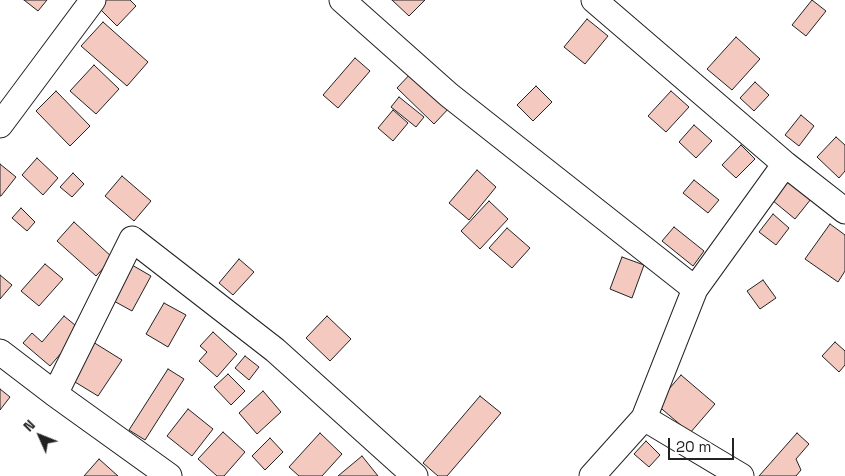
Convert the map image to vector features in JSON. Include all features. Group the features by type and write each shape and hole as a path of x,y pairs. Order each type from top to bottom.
{"street":[{"path":"0,125 93,0"},
{"path":"342,0 448,95 694,289"},
{"path":"594,0 785,164 845,211"},
{"path":"592,476 644,418 694,289 785,164"},
{"path":"56,394 132,239 275,350 415,476"},
{"path":"0,352 169,476"},
{"path":"644,418 741,476"}],"building":[{"path":"24,0 47,0 38,11"},
{"path":"102,0 130,0 136,6 117,26 97,6"},
{"path":"392,0 425,0 409,16"},
{"path":"812,0 826,11 806,36 792,25"},
{"path":"587,19 608,36 585,64 564,47"},
{"path":"103,22 148,62 127,86 81,46"},
{"path":"736,37 760,59 732,90 707,69"},
{"path":"355,58 370,71 338,108 323,95"},
{"path":"94,65 119,89 96,114 70,91"},
{"path":"414,70 451,106 434,124 397,88"},
{"path":"755,82 769,95 754,111 740,98"},
{"path":"536,86 552,102 533,121 517,105"},
{"path":"56,91 90,126 70,146 36,111"},
{"path":"671,91 689,107 666,132 648,116"},
{"path":"399,97 424,117 416,127 391,107"},
{"path":"393,110 408,123 393,141 378,128"},
{"path":"801,115 814,126 799,146 785,135"},
{"path":"694,125 712,141 696,158 679,142"},
{"path":"836,137 845,145 845,171 839,178 817,157"},
{"path":"741,145 755,159 736,178 722,165"},
{"path":"37,158 58,178 43,195 22,175"},
{"path":"0,164 16,177 1,196 0,196"},
{"path":"477,170 496,187 469,220 449,203"},
{"path":"73,173 84,184 72,197 60,187"},
{"path":"122,176 151,201 134,221 105,196"},
{"path":"694,180 719,200 708,213 683,193"},
{"path":"788,180 811,199 795,219 772,200"},
{"path":"489,201 508,219 480,249 461,231"},
{"path":"21,208 35,222 27,231 12,218"},
{"path":"773,214 789,228 776,245 759,232"},
{"path":"74,222 113,258 96,276 57,241"},
{"path":"830,224 845,235 845,271 838,282 805,259"},
{"path":"674,227 704,251 693,266 662,241"},
{"path":"507,228 530,248 512,268 489,248"},
{"path":"622,257 644,265 632,298 610,289"},
{"path":"239,259 254,272 233,295 219,283"},
{"path":"45,264 63,279 39,306 21,291"},
{"path":"132,265 151,276 132,311 112,300"},
{"path":"0,275 12,285 0,299"},
{"path":"763,280 776,298 760,309 747,291"},
{"path":"164,303 186,315 168,347 146,334"},
{"path":"64,316 81,330 50,366 23,343 32,333 42,342"},
{"path":"327,316 351,339 330,361 306,338"},
{"path":"213,332 237,354 217,377 199,361 207,352 200,346"},
{"path":"93,342 122,360 98,396 70,379"},
{"path":"835,342 845,351 845,365 839,372 822,356"},
{"path":"245,356 259,367 249,380 235,368"},
{"path":"168,369 184,379 145,440 129,430"},
{"path":"228,374 245,391 231,405 214,387"},
{"path":"681,375 715,404 690,433 656,404"},
{"path":"0,389 10,397 0,410"},
{"path":"263,391 281,412 257,434 239,413"},
{"path":"480,396 501,413 447,476 438,476 423,463"},
{"path":"188,409 213,429 192,456 167,436"},
{"path":"223,432 245,452 224,476 217,476 198,459"},
{"path":"320,433 342,454 322,476 299,476 289,467"},
{"path":"797,433 809,444 796,459 801,470 796,476 759,476"},
{"path":"270,438 283,452 265,470 252,456"},
{"path":"646,441 660,455 649,467 634,454"},
{"path":"362,456 378,476 338,476"},
{"path":"99,459 118,476 84,476"}]}
